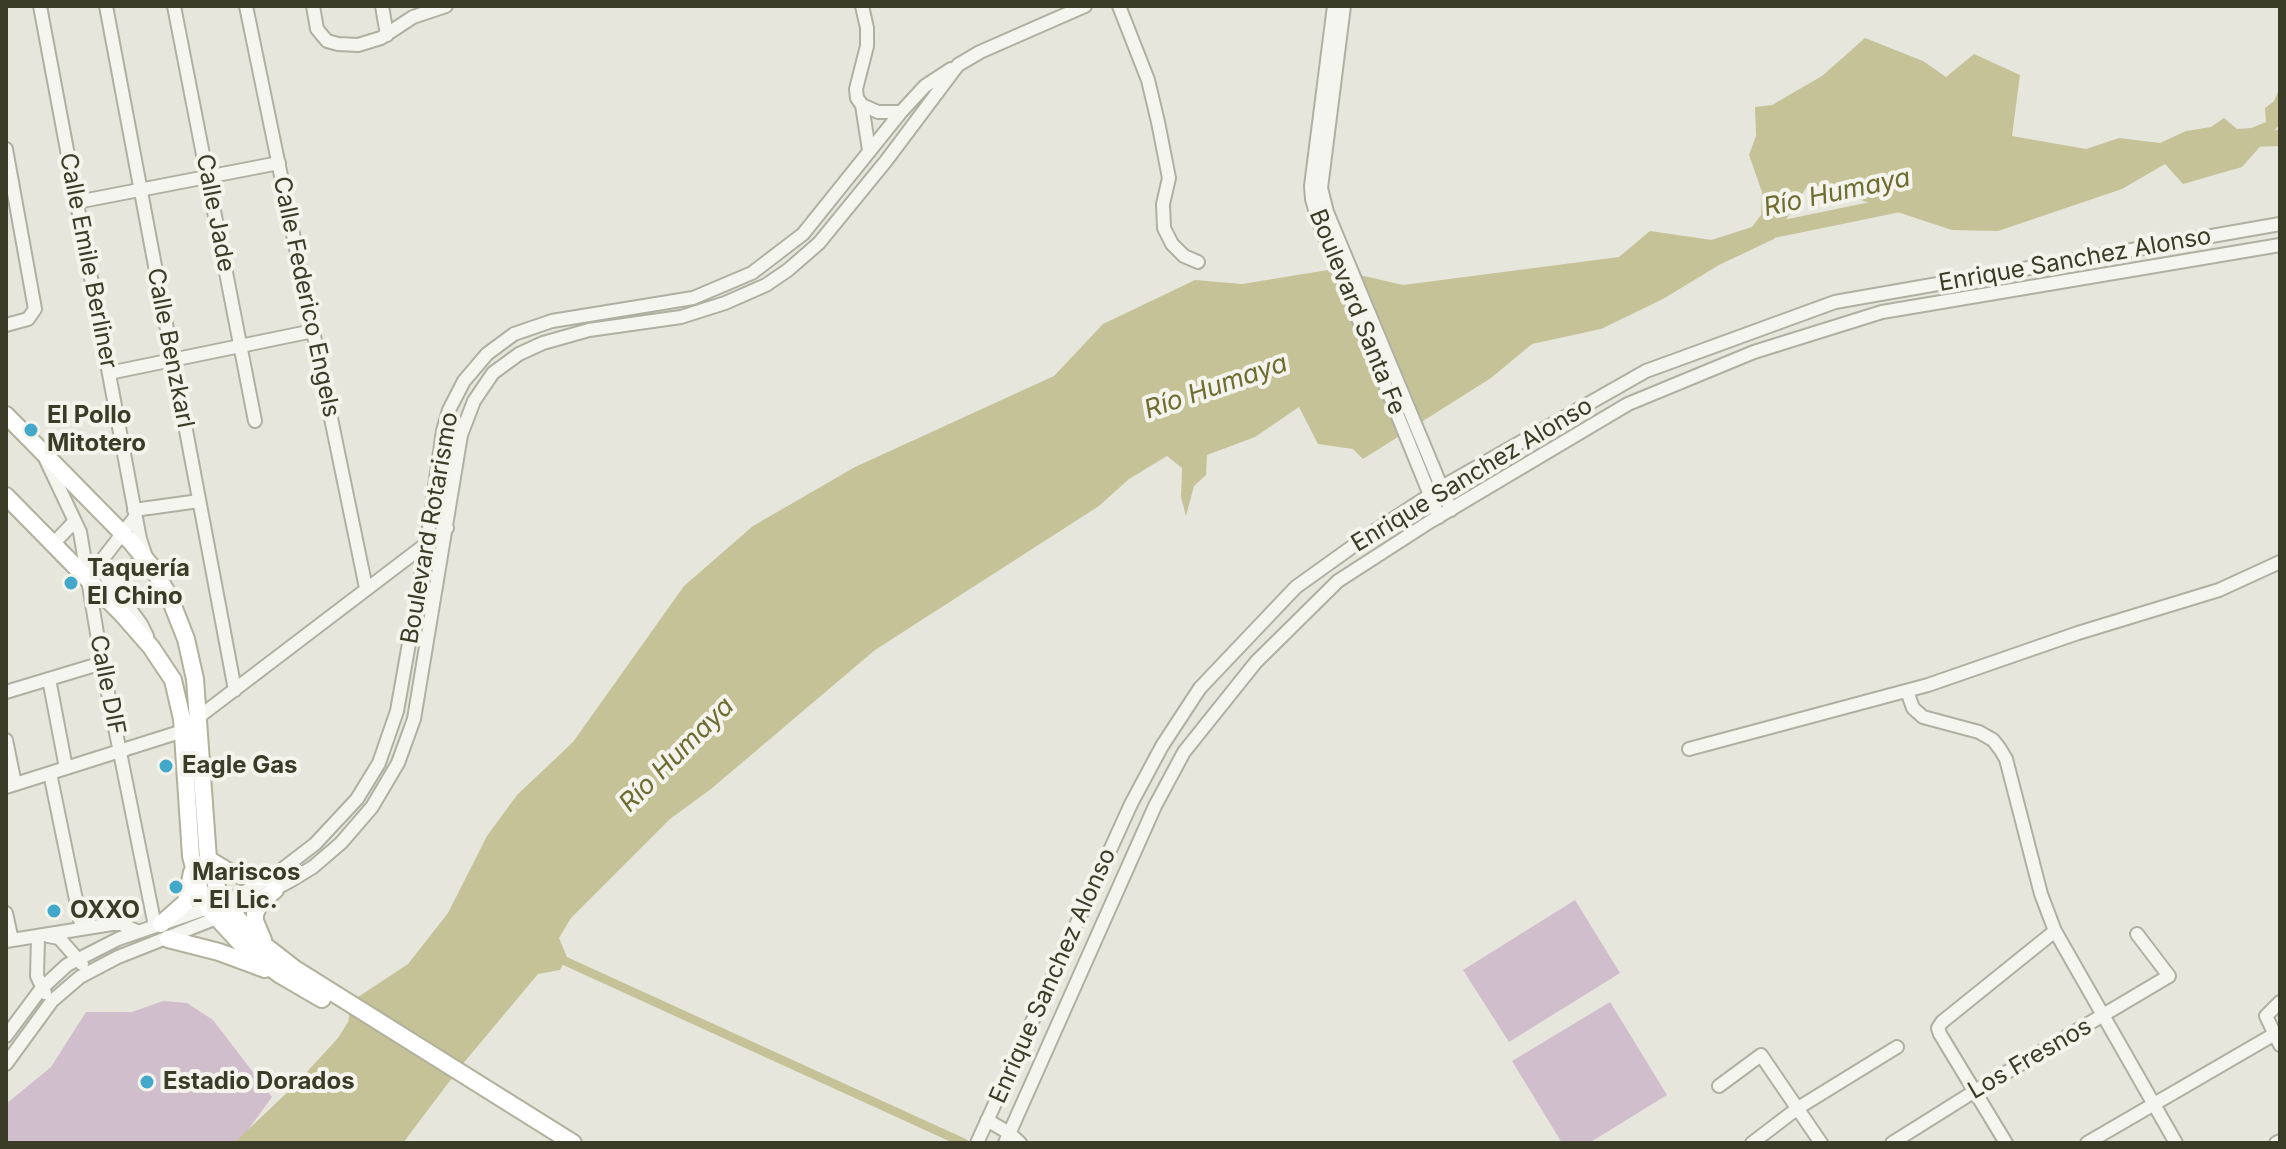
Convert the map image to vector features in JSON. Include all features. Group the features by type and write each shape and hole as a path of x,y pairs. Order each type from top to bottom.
{"main road":[{"path":"6,415 123,533 148,563 169,596 186,639 200,716 201,863 186,902 161,930 315,988"},
{"path":"6,496 151,647 173,680 181,706 188,834 221,910 243,946 279,974"},
{"path":"201,863 273,883 255,914 256,926 267,949"},
{"path":"221,910 315,988 571,1143"}],"street":[{"name":"Calle Emile Berliner","path":"40,6 135,513 148,563"},
{"name":"Calle Benzkarl","path":"106,6 235,690"},
{"name":"Calle Jade","path":"174,6 255,421"},
{"name":"Calle Federico Engels","path":"246,6 366,588"},
{"path":"313,6 317,29 327,41 358,45 387,35 413,17 446,6"},
{"path":"382,6 387,35"},
{"path":"862,6 867,46 856,89 862,105 869,150"},
{"name":"Boulevard Rotarismo","path":"273,883 342,817 379,763 397,711 443,431 449,410 464,381 487,354 514,334 552,321 693,298 743,277 803,234 840,191 869,150 925,86 980,52 1085,6"},
{"path":"1119,6 1148,80 1158,122 1169,178 1163,204 1164,228 1178,250 1198,262"},
{"name":"Boulevard Santa Fe","path":"1334,6 1311,186 1318,220 1434,481 1451,510"},
{"name":"Boulevard Santa Fe","path":"1344,6 1321,188 1367,325"},
{"name":"Boulevard Rotarismo","path":"6,1036 41,989 77,958 139,932 161,930 221,910 273,883 313,867 341,843 372,807 388,784 414,719 461,435 474,401 493,373 519,354 543,343 589,330 701,312 742,297 788,270 819,243 958,65"},
{"path":"862,105 878,112 901,112"},
{"path":"6,149 35,309 28,319 6,325"},
{"path":"77,202 279,163"},
{"name":"Enrique Sanchez Alonso","path":"982,1131 1131,804 1162,746 1200,688 1296,587 1430,495 1434,481 1482,463 1646,371 1835,302 2280,224"},
{"name":"Enrique Sanchez Alonso","path":"1007,1138 1155,806 1184,752 1256,662 1338,581 1628,404 1754,352 1882,312 2280,245"},
{"path":"1812,311 1819,332"},
{"path":"109,373 313,331"},
{"name":"Calle DIF","path":"41,450 80,532 102,663 161,930"},
{"path":"1482,463 1495,484"},
{"path":"1430,495 1439,517"},
{"path":"151,647 141,624 106,577 102,560 135,513 199,501"},
{"path":"53,544 75,521"},
{"path":"200,716 447,528"},
{"path":"1689,749 1750,730 1907,691 2078,633 2219,590 2280,562"},
{"path":"117,591 117,580 122,572 148,563"},
{"path":"418,593 437,586"},
{"path":"6,692 102,663"},
{"path":"49,679 66,768"},
{"path":"1907,691 1913,708 1923,717 1979,732 1993,740 2006,759 2034,871 2055,931 2176,1143"},
{"path":"6,740 11,786 183,731"},
{"path":"50,773 82,929"},
{"path":"6,913 9,940 121,924 139,932"},
{"name":"Boulevard Rotarismo","path":"6,1064 52,1001 88,972 161,930"},
{"path":"2006,1143 1938,1028 2055,931"},
{"name":"Los Fresnos","path":"1892,1143 2169,976 2137,934"},
{"path":"41,936 59,938 88,972"},
{"path":"41,936 37,976 41,989 52,1001"},
{"path":"2087,1143 2277,1040 2266,1014 2280,1002"},
{"path":"1752,1143 1798,1108 1897,1047"},
{"path":"1719,1086 1761,1055 1821,1143"},
{"path":"982,1131 1020,1143"}],"shaded area":[{"path":"1575,900 1620,973 1509,1042 1463,970"},
{"name":"Estadio Dorados","path":"163,1001 187,1003 213,1020 272,1097 248,1130 245,1143 6,1143 6,1104 51,1067 86,1012 132,1012"},
{"path":"1610,1002 1667,1095 1589,1143 1562,1143 1512,1061"}],"water":[{"path":"1865,38 1923,61 1946,77 1974,54 2020,75 2012,136 2086,149 2119,138 2160,143 2186,131 2211,127 2224,118 2237,129 2251,128 2266,122 2265,108 2274,101 2280,87 2280,124 2242,167 2183,184 2165,164 2122,189 1998,231 1952,230 1809,183 1774,239 1601,329 1532,344 1491,378 1363,459 1353,449 1318,444 1299,407 1255,437 1207,455 1206,475 1194,486 1186,516 1181,497 1182,468 1167,456 1129,479 1099,506 875,650 711,789 670,819 571,918 559,938 567,957 560,970 538,974 461,1066 403,1143 234,1143 294,1086 338,1038 348,1022 352,1001 408,964 448,913 487,836 517,795 573,742 684,586 753,526 855,467 1054,376 1103,324 1195,280 1242,284 1334,269 1403,285 1619,257 1650,231 1739,244 1761,215 1762,192 1749,155 1756,136 1755,107 1772,105 1822,76"}],"waterway":[{"name":"Río Humaya","path":"2250,139 2280,138"},
{"name":"Río Humaya","path":"1706,250 1759,233 1905,203"},
{"path":"565,961 964,1143"}],"place":[{"name":"El Pollo Mitotero","path":"31,430"},
{"name":"Taquería El Chino","path":"71,583"},
{"name":"Eagle Gas","path":"166,766"},
{"name":"Mariscos - El Lic.","path":"176,887"},
{"name":"OXXO","path":"54,911"},
{"name":"Estadio Dorados","path":"147,1082"}]}
